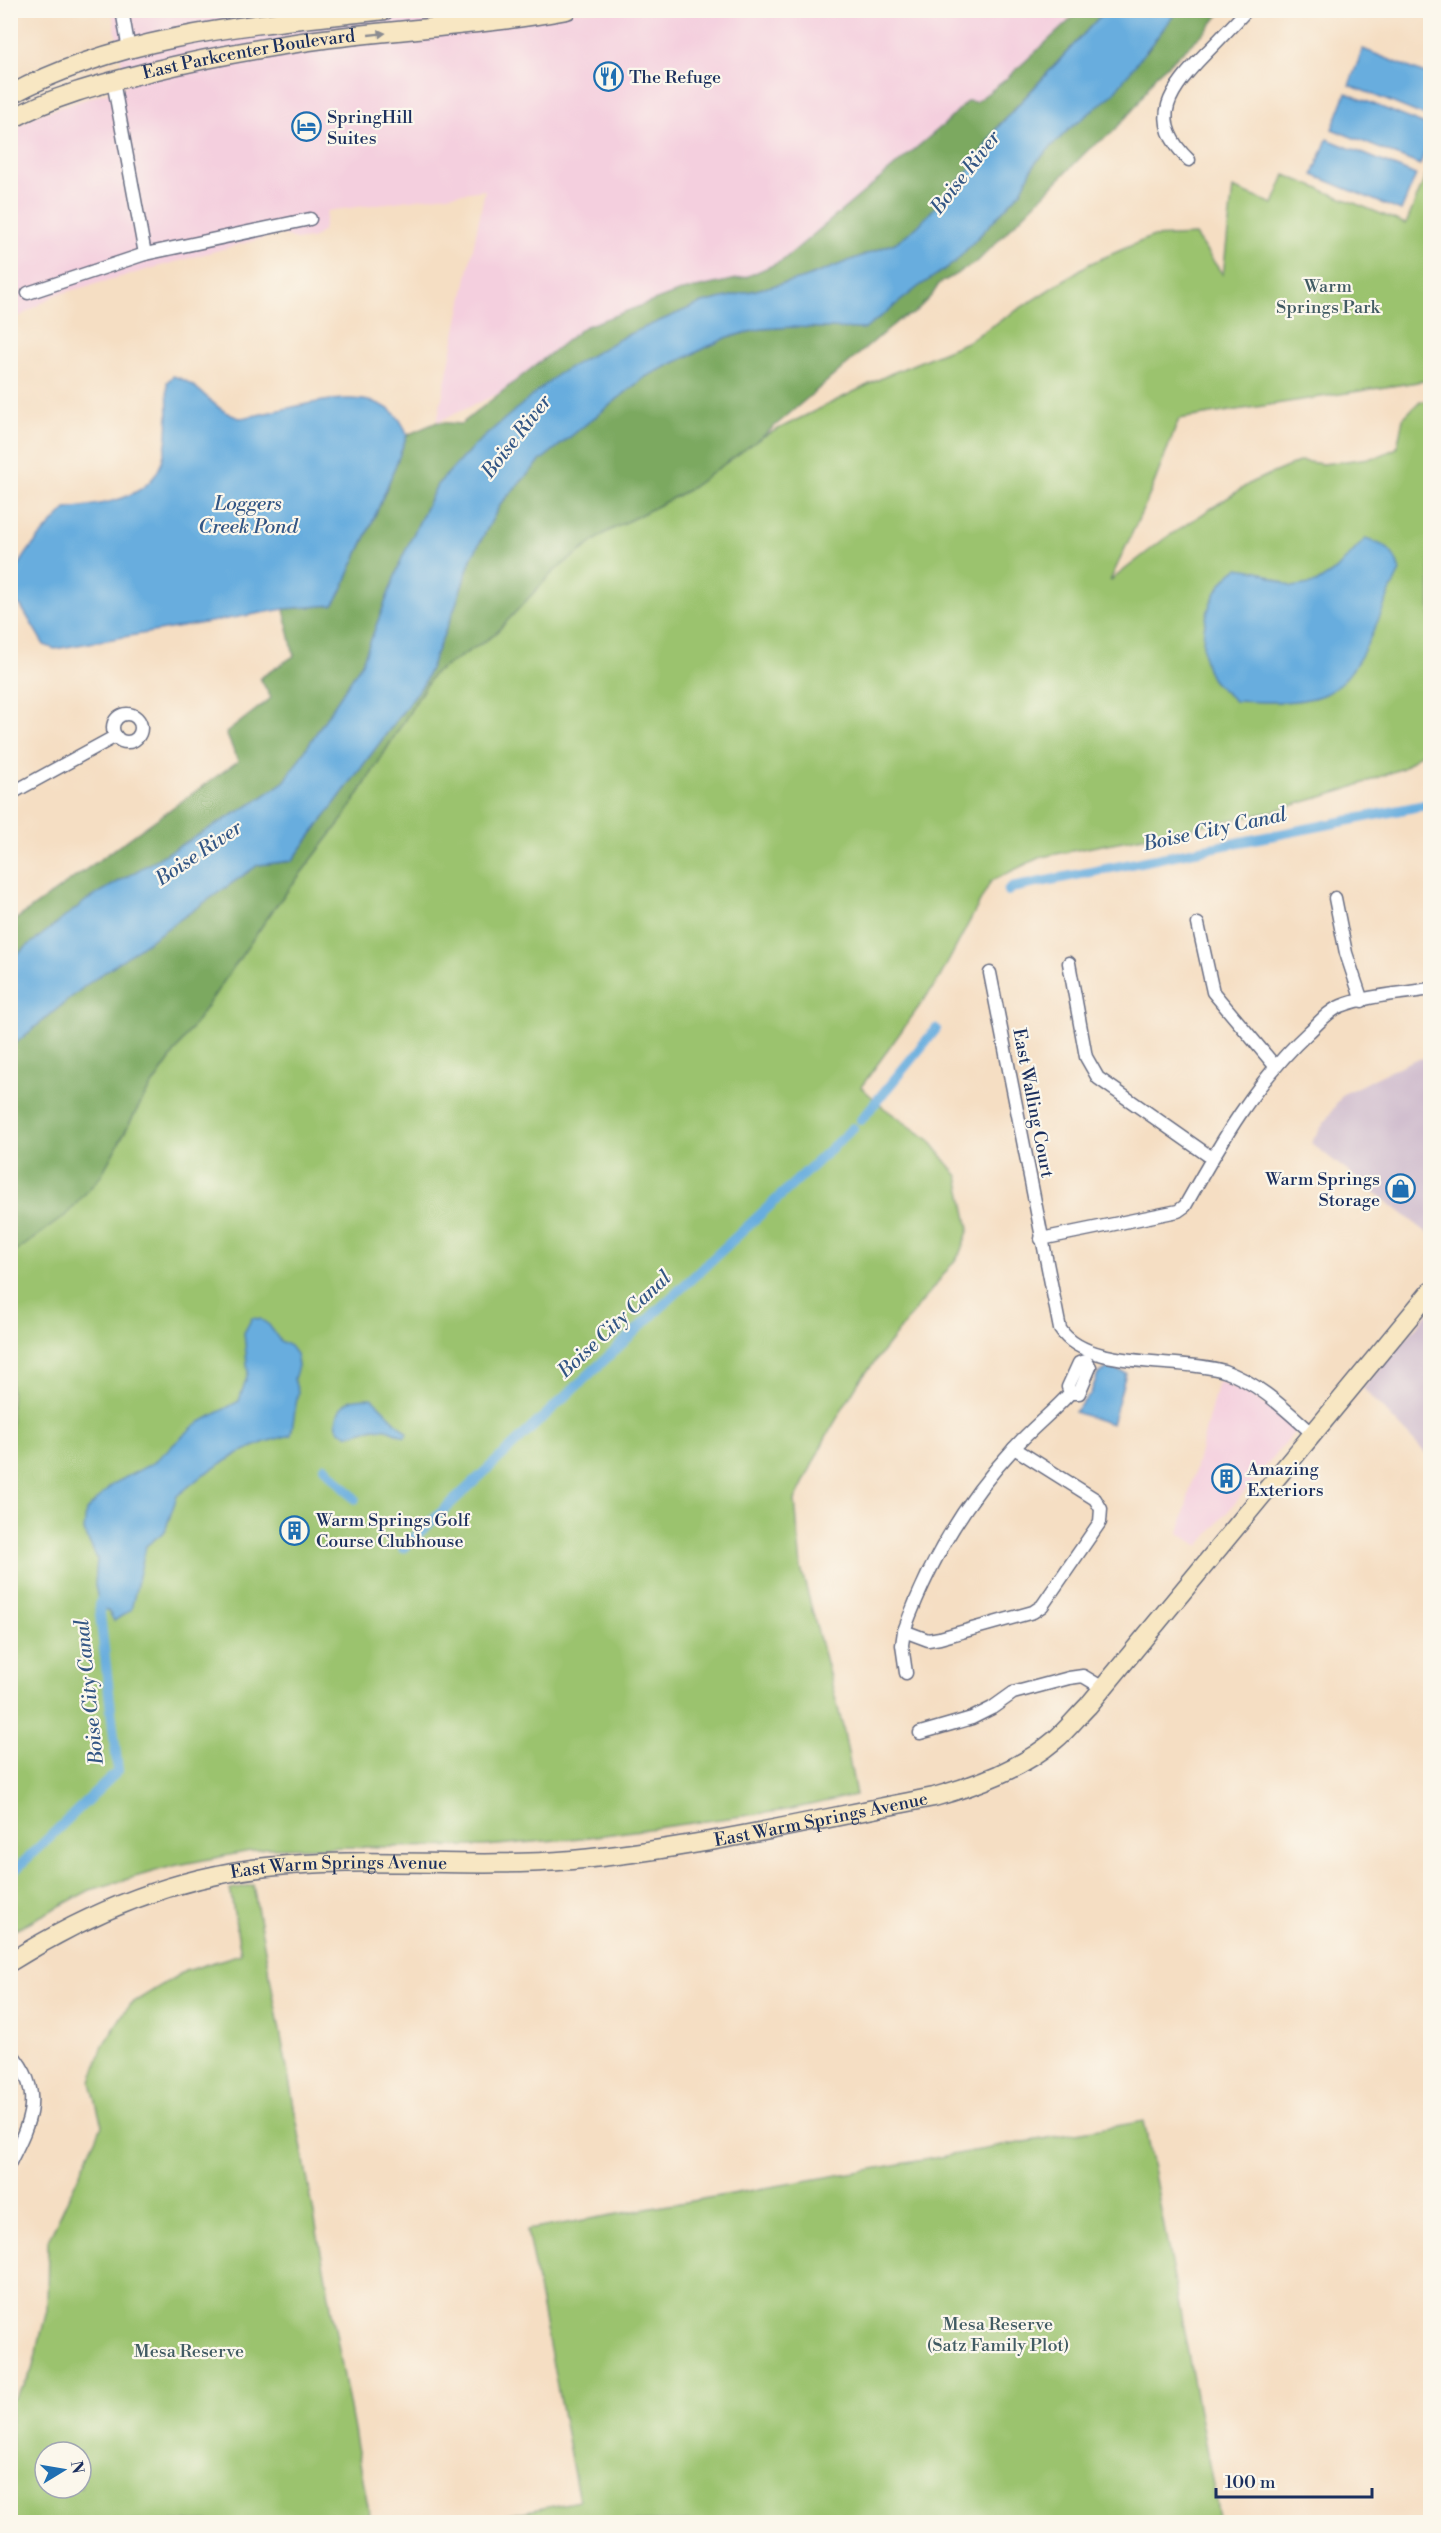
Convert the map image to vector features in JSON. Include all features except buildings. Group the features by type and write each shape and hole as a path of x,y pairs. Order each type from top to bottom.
{"street":[{"path":"122,10 129,50"},
{"name":"East Parkcenter Boulevard","path":"10,95 79,66 129,50 206,31 385,10"},
{"name":"East Parkcenter Boulevard","path":"10,120 33,107 113,81 208,57 311,41 512,21 567,10"},
{"path":"1190,160 1169,135 1166,117 1170,96 1179,81 1247,10"},
{"path":"145,254 113,81 120,65 193,45 206,31"},
{"path":"28,86 43,92 95,74 113,81"},
{"path":"28,292 145,254 310,219"},
{"path":"10,794 116,735"},
{"path":"1335,898 1346,953 1362,1001"},
{"path":"1198,924 1214,992 1275,1066"},
{"path":"1069,963 1086,1057 1098,1078 1212,1158"},
{"name":"East Walling Court","path":"990,973 1060,1329 1066,1339 1088,1356"},
{"path":"1041,1239 1178,1211 1185,1206 1245,1104 1275,1066 1329,1014 1339,1007 1362,1001 1431,989"},
{"name":"East Warm Springs Avenue","path":"10,1962 73,1925 114,1906 209,1876 309,1864 531,1863 673,1847 934,1797 973,1786 1009,1770 1055,1740 1103,1688 1431,1292"},
{"path":"906,1673 902,1645 904,1631 923,1585 960,1518 1014,1448 1070,1393 1079,1393 1090,1367 1088,1356 1223,1371 1250,1383 1270,1396 1313,1434"},
{"path":"904,1631 928,1640 1033,1612 1050,1597 1100,1522 1101,1509 1095,1499 1014,1448"},
{"path":"920,1733 972,1718 992,1708 1013,1693 1069,1678 1089,1678 1103,1688"},
{"path":"10,2052 29,2081 32,2103 29,2123 10,2162"}],"shaded area":[{"path":"112,11 1075,11 993,119 893,234 560,365 437,422 485,190 327,211 323,231 312,239 295,240 281,233 55,295 17,318 11,302 11,132 36,115 126,86"},
{"name":"Warm Springs Storage","path":"1430,1057 1430,1235 1311,1143 1343,1094 1413,1060"},
{"path":"1430,1311 1430,1458 1363,1388"},
{"path":"1218,1381 1253,1396 1297,1429 1199,1546 1179,1533"}],"green space":[{"path":"1080,11 1105,11 998,126 976,163 917,227 895,243 805,278 699,304 625,336 507,417 474,446 437,485 402,558 362,663 285,781 255,802 87,900 11,959 11,923 238,761 226,733 271,698 260,678 294,656 284,609 333,605 375,516 407,435 437,422 461,424 584,327 678,292 746,277 782,261 947,122 967,101 976,102 1005,80"},
{"path":"1177,11 1222,11 1206,31 1155,76 1137,105 1112,133 1089,149 977,262 939,284 932,295 913,314 900,319 762,437 688,490 605,533 553,572 493,636 433,674 345,816 275,907 144,1097 100,1177 66,1215 11,1255 11,1047 86,985 258,865 292,861 424,683 455,607 471,559 500,505 540,461 645,377 728,337 761,329 792,327 865,329 918,287 954,263 1021,191 1035,163 1147,51"},
{"name":"Warm Springs Park","path":"1430,165 1430,380 1179,419 1150,494 1110,581 1164,539 1252,482 1301,461 1323,464 1377,457 1397,448 1403,418 1420,401 1430,402 1430,746 1403,768 1345,790 1266,813 1041,857 991,881 939,979 861,1087 884,1108 929,1140 958,1176 969,1229 959,1255 858,1383 827,1435 795,1500 801,1568 843,1727 856,1795 787,1810 582,1838 485,1846 266,1848 173,1866 90,1890 11,1932 11,1255 100,1177 144,1097 275,907 345,816 433,674 493,636 553,572 605,533 688,490 762,437 890,374 967,342 1089,264 1151,237 1195,235 1223,275 1233,188 1273,204 1285,175 1406,224"},
{"name":"Mesa Reserve","path":"253,1885 371,2522 11,2522 11,2401 24,2386 32,2370 47,2310 48,2241 102,2126 91,2082 103,2045 129,2005 185,1971 241,1954 230,1889"},
{"name":"Mesa Reserve (Satz Family Plot)","path":"1144,2121 1220,2522 472,2522 579,2501 527,2230"}],"water":[{"name":"Boise River","path":"1105,11 1177,11 1112,95 1069,129 1035,163 1021,191 954,263 918,287 865,329 792,327 761,329 728,337 645,377 540,461 501,503 471,559 455,607 424,683 292,861 258,865 86,985 11,1047 11,959 87,900 255,802 285,781 362,663 402,558 437,485 474,446 558,374 625,336 699,304 805,278 895,243 917,227 976,163 998,127"},
{"path":"1363,49 1430,76 1430,118 1349,85"},
{"path":"1346,93 1430,127 1430,138 1420,165 1332,129"},
{"path":"1327,139 1416,175 1401,211 1313,175"},
{"name":"Loggers Creek Pond","path":"173,376 192,385 221,409 240,418 308,404 358,399 379,404 396,415 407,435 382,500 342,590 333,605 284,609 55,649 44,645 21,606 12,600 11,588 20,563 38,539 66,509 123,498 142,489 154,476 162,460 167,440 167,382"},
{"path":"1365,539 1388,549 1395,558 1400,571 1361,655 1340,684 1317,697 1269,702 1235,701 1216,684 1206,665 1203,634 1211,602 1227,577 1238,568 1258,571 1292,587 1316,583 1336,570"},
{"path":"252,1318 260,1319 269,1325 280,1341 290,1346 296,1354 298,1366 294,1379 298,1392 291,1435 265,1442 239,1453 204,1474 177,1496 165,1531 146,1546 131,1610 114,1621 109,1612 99,1605 95,1585 97,1559 84,1531 86,1511 113,1484 153,1463 195,1425 239,1401 248,1373 244,1333"},
{"path":"1108,1368 1126,1373 1112,1424 1074,1412 1090,1395 1098,1374"},
{"path":"372,1398 407,1433 405,1437 387,1429 374,1428 348,1435 339,1431 337,1419 345,1404 352,1400"}],"waterway":[{"name":"Boise City Canal","path":"1008,891 1011,888 1430,804"},
{"name":"Boise City Canal","path":"861,1120 936,1029"},
{"name":"Boise City Canal","path":"403,1548 853,1128"},
{"name":"Boise City Canal","path":"325,1467 355,1499"},
{"name":"Boise City Canal","path":"10,1875 118,1771 99,1605 104,1594"}],"place":[{"name":"The Refuge","path":"608,77"},
{"name":"SpringHill Suites","path":"306,127"},
{"name":"Warm Springs Storage","path":"1401,1189"},
{"name":"Amazing Exteriors","path":"1226,1479"},
{"name":"Warm Springs Golf Course Clubhouse","path":"295,1530"}]}
